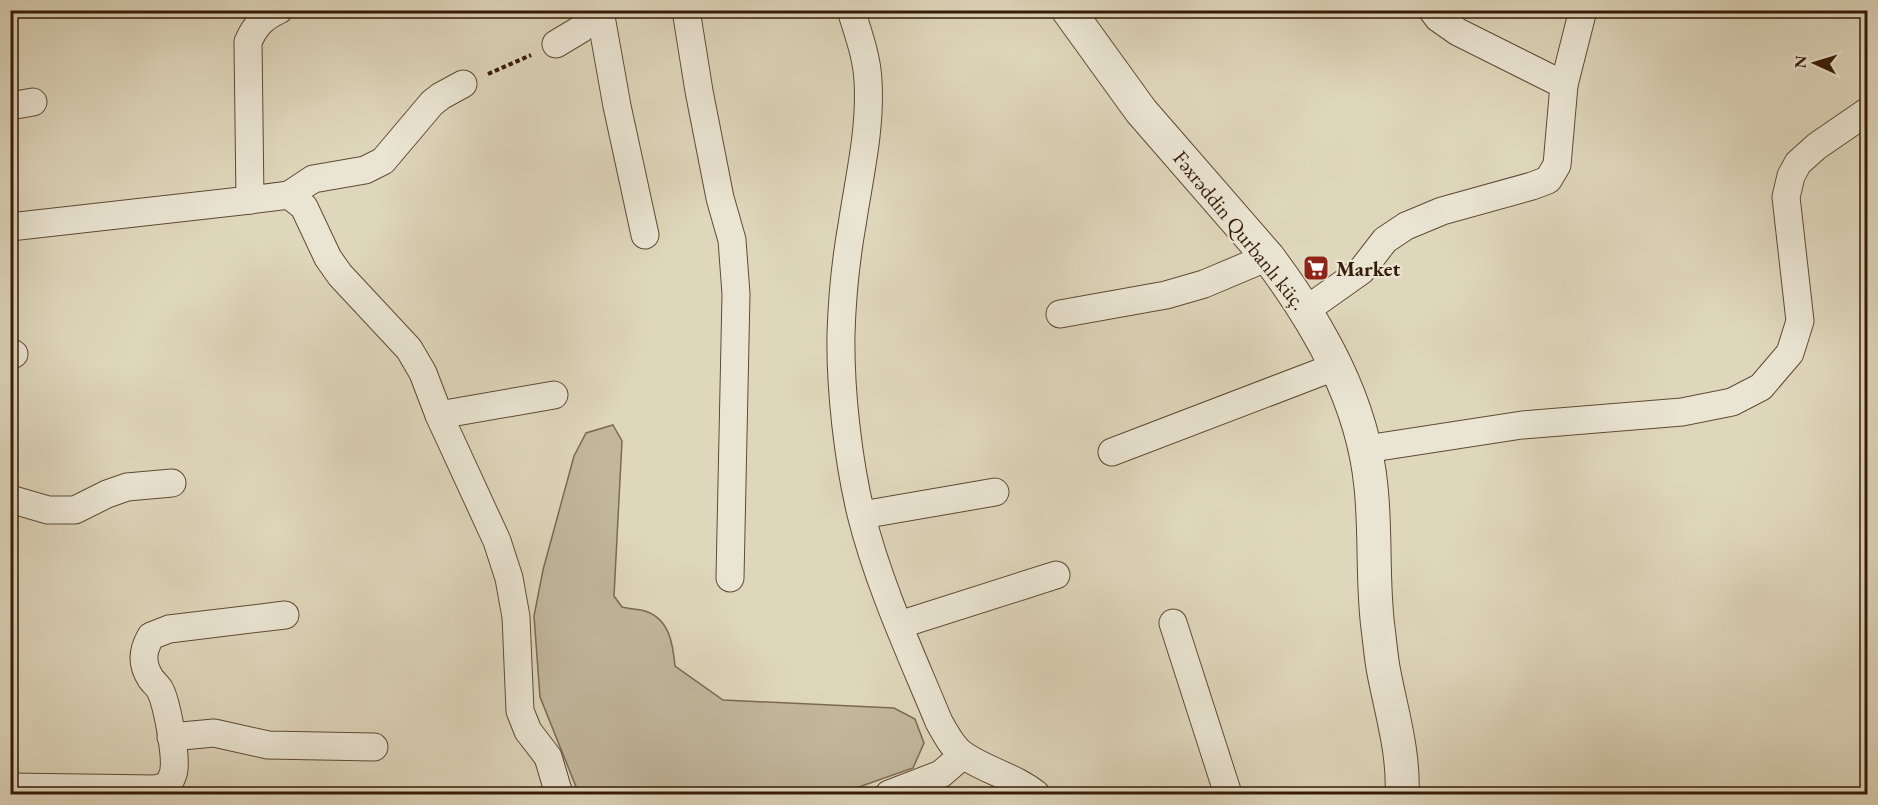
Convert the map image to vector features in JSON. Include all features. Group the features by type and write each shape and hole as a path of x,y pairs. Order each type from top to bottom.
{"street":[{"path":"250,200 249,42 252,18 269,15 279,10"},
{"path":"686,10 720,198 732,240 736,294 730,578"},
{"path":"851,10 863,51 868,81 868,102 867,134 851,228 841,333 842,387 862,515 887,595 949,741 963,755 1011,778 1036,795"},
{"name":"Fəxrəddin Qurbanlı küç.","path":"1068,10 1141,111 1268,257 1306,310 1337,366 1366,449 1371,489 1375,606 1384,670 1401,754 1402,795"},
{"path":"1432,10 1438,18 1458,32 1564,85"},
{"path":"1306,310 1361,271 1385,240 1406,226 1442,211 1548,180 1557,165 1564,85 1583,10"},
{"path":"556,44 581,29 600,11"},
{"path":"600,11 617,106 645,235"},
{"path":"10,227 289,195 313,179 365,170 383,161 432,103 463,84"},
{"path":"1366,449 1522,425 1682,412 1732,402 1761,387 1790,353 1800,321 1786,197 1791,176 1798,163 1817,146 1868,111"},
{"path":"289,195 304,207 328,258 340,275 409,350 423,373 439,415 497,541 509,578 516,617 520,711 528,731 548,757 559,795"},
{"path":"1060,314 1166,295 1204,284 1268,257"},
{"path":"1112,452 1337,366"},
{"path":"439,415 554,395"},
{"path":"10,499 48,510 75,510 107,494 127,488 172,483"},
{"path":"862,515 994,492"},
{"path":"899,625 1056,576"},
{"path":"10,787 155,789 168,786 174,772 175,758 171,737 160,690 150,678 143,663 144,648 151,636 169,629 285,615"},
{"path":"1173,623 1228,795"},
{"path":"171,737 214,733 268,745 374,747"},
{"path":"889,795 941,774 963,755"}],"path":[{"path":"463,84 556,44"}],"shaded area":[{"path":"613,425 622,441 614,596 622,607 645,611 660,620 669,634 675,666 723,700 894,708 915,719 924,743 913,768 839,794 579,794 540,697 534,616 543,570 574,456 586,433"}],"place":[{"name":"Market","path":"1316,268"}]}
